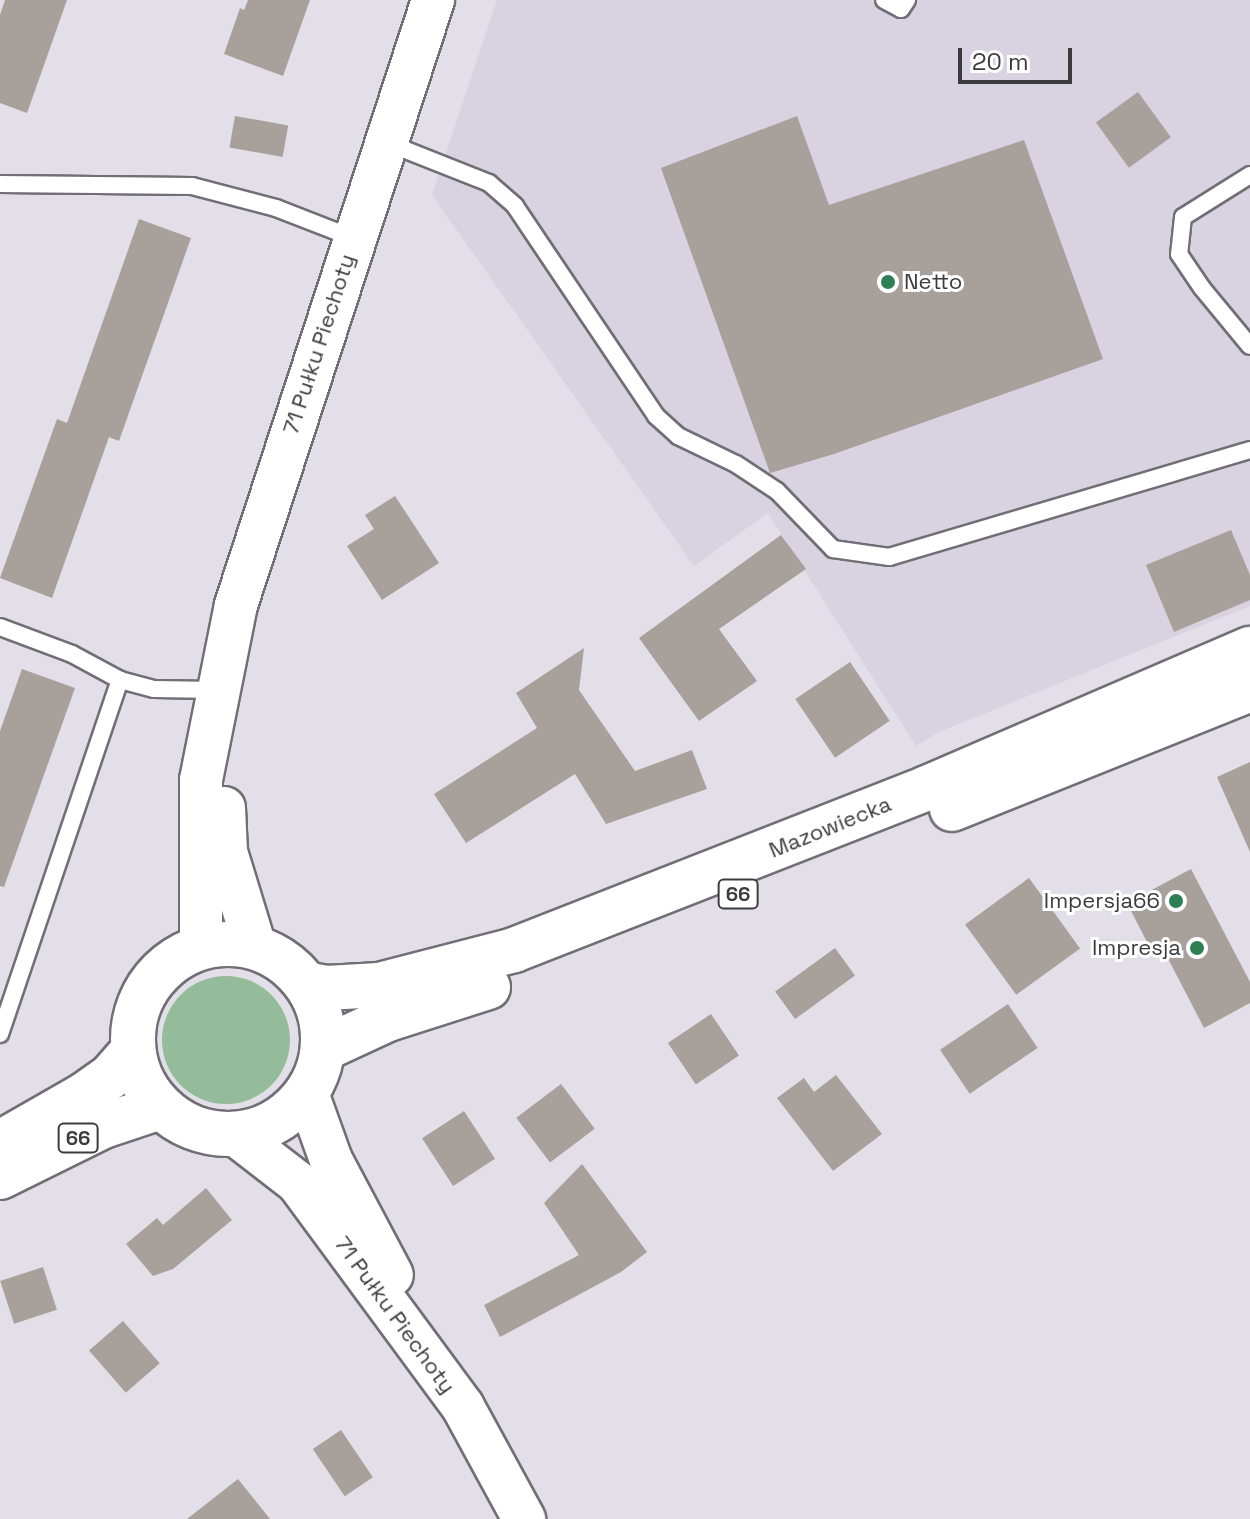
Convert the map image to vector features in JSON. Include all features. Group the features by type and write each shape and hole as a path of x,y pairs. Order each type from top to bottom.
{"main road":[{"name":"Mazowiecka","path":"306,984 326,988 379,985 514,950 927,788 1250,649"},
{"name":"Mazowiecka","path":"323,1049 388,1019 594,951 1250,689"},
{"path":"228,943 255,947 275,956 306,984 322,1027 323,1049 307,1093 276,1122 236,1135 209,1133 182,1124 160,1107 137,1072 133,1051 136,1013 153,979 183,954 201,947 228,943"},
{"name":"66","path":"0,1143 84,1095 110,1077 133,1051"},
{"name":"66","path":"0,1177 103,1126 160,1107"}],"street":[{"name":"71 Pułku Piechoty","path":"201,947 201,780 236,605 433,0"},
{"name":"71 Pułku Piechoty","path":"218,690 226,852 255,947"},
{"path":"307,1093 331,1160 463,1407"},
{"name":"71 Pułku Piechoty","path":"236,1135 298,1183 463,1407 524,1519"}],"lane":[{"path":"884,0 901,9 907,0"},
{"path":"386,142 489,183 515,206 656,416 678,436 736,464 777,491 833,549 889,557 1250,450"},
{"path":"1250,175 1183,217 1179,254 1202,288 1250,346"},
{"path":"0,184 192,186 276,208 353,238"},
{"path":"0,627 72,654 120,680 154,689 218,690"},
{"path":"0,1034 120,680"}],"shaded area":[{"path":"497,0 1250,0 1250,606 939,732 916,746 768,513 694,566 432,195"}],"green space":[{"path":"226,976 250,981 271,995 285,1016 290,1040 285,1064 271,1085 250,1099 226,1104 202,1099 181,1085 167,1064 162,1040 167,1016 181,995 202,981"}],"building":[{"path":"5,0 67,0 27,113 0,103 0,15"},
{"path":"248,0 310,0 283,76 224,54 240,8 244,10"},
{"path":"1138,92 1171,137 1129,168 1096,123"},
{"path":"235,116 288,125 283,157 229,148"},
{"name":"Netto","path":"797,116 829,205 1024,140 1103,359 834,454 770,473 661,168"},
{"path":"139,219 191,238 119,441 109,437 52,598 0,578 57,419 67,423"},
{"path":"395,496 439,563 382,600 347,546 374,529 365,515"},
{"path":"1231,530 1250,575 1250,600 1174,632 1146,565"},
{"path":"781,535 806,569 719,629 757,681 699,721 639,638"},
{"path":"584,648 579,690 635,771 692,750 707,789 606,824 575,774 466,843 434,794 537,728 516,693"},
{"path":"850,662 890,721 835,758 795,699"},
{"path":"22,669 75,688 4,887 0,886 0,731"},
{"path":"1250,762 1250,852 1217,777"},
{"name":"Impresja","path":"1191,869 1250,982 1250,1003 1204,1028 1161,945 1151,950 1127,903"},
{"path":"1029,878 1080,948 1016,995 965,924"},
{"path":"835,948 855,976 795,1019 775,991"},
{"path":"1008,1004 1038,1048 970,1094 940,1050"},
{"path":"711,1014 739,1055 696,1085 668,1043"},
{"path":"836,1075 882,1134 833,1171 777,1098 804,1078 814,1092"},
{"path":"561,1084 595,1129 550,1162 516,1118"},
{"path":"464,1111 495,1159 453,1186 422,1138"},
{"path":"582,1164 647,1252 621,1272 500,1337 484,1305 579,1255 544,1203"},
{"path":"206,1188 232,1220 173,1269 153,1276 126,1244 157,1218 163,1225"},
{"path":"43,1267 57,1310 14,1324 0,1281"},
{"path":"123,1321 160,1363 126,1393 89,1351"},
{"path":"341,1430 373,1477 345,1496 313,1449"},
{"path":"238,1479 270,1519 187,1519"}],"place":[{"name":"Netto","path":"888,282"},
{"name":"Impersja66","path":"1176,901"},
{"name":"Impresja","path":"1197,948"}]}
